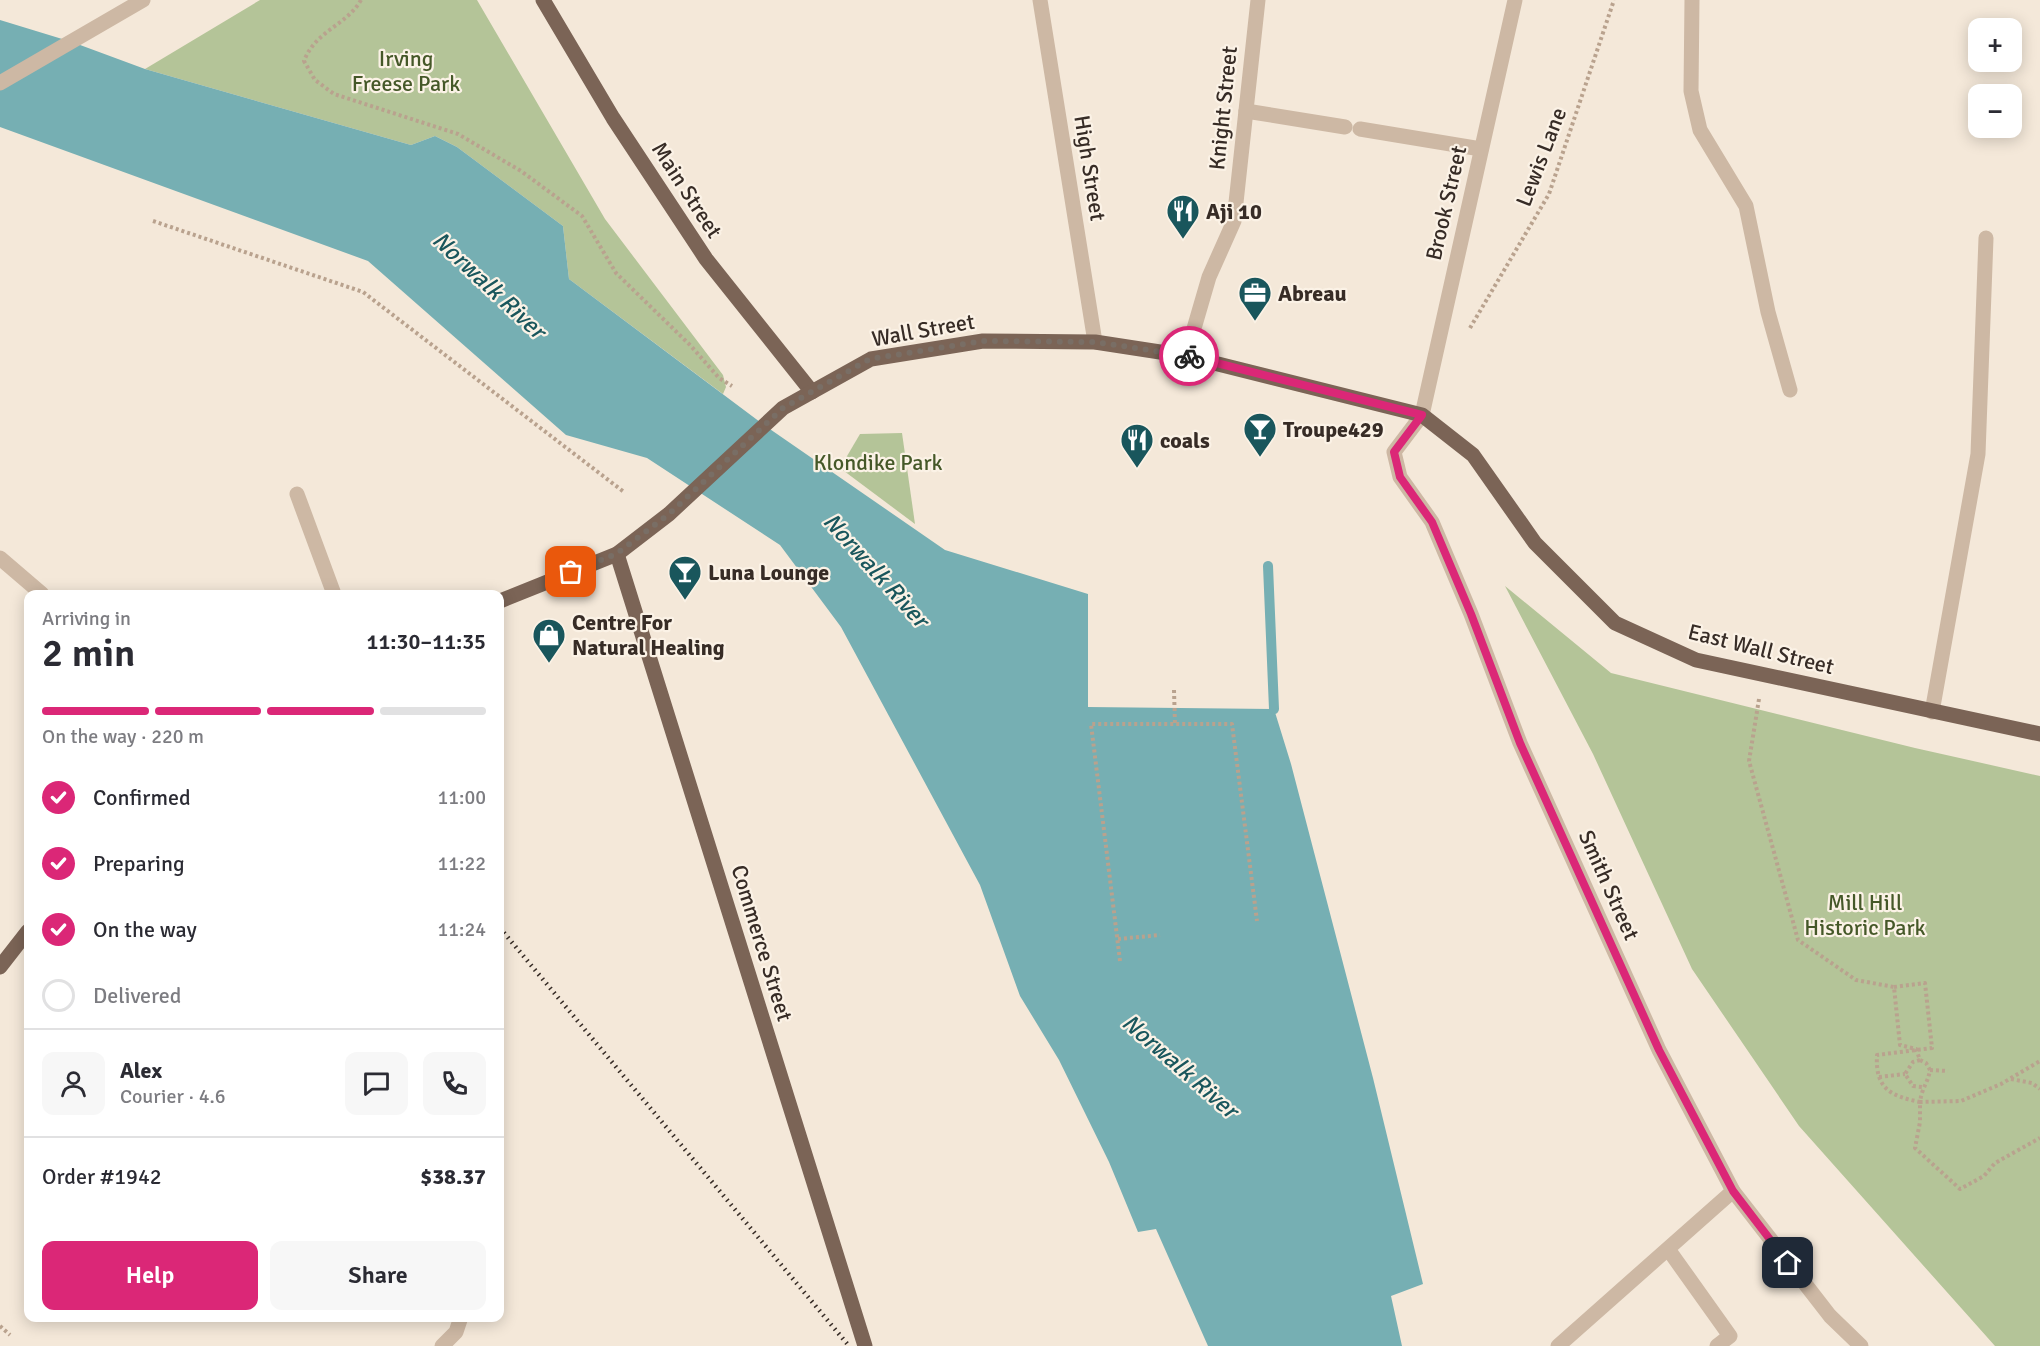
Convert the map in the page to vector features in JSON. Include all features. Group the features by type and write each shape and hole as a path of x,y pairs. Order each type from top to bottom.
{"main road":[{"name":"Main Street","path":"543,0 613,118 706,259 812,392"},
{"name":"Wall Street","path":"504,599 616,554 669,514 783,408 870,359 983,341 1095,342 1186,356 1422,415"},
{"name":"East Wall Street","path":"1422,415 1473,455 1535,543 1615,622 1696,660 2040,734"},
{"name":"Commerce Street","path":"616,554 865,1346"},
{"path":"0,968 24,936"}],"street":[{"path":"0,83 143,0"},
{"name":"High Street","path":"1040,0 1095,342"},
{"name":"Knight Street","path":"1186,356 1209,278 1233,221 1258,0"},
{"name":"Brook Street","path":"1422,415 1515,0"},
{"path":"1692,0 1691,91 1700,130 1746,206 1768,312 1790,390"},
{"path":"1245,111 1482,149"},
{"path":"1932,712 1978,454 1986,238"},
{"name":"Smith Street","path":"1422,415 1394,452 1400,477 1432,522 1471,614 1520,743 1659,1050 1733,1191 1830,1316 1861,1346"},
{"path":"297,494 333,590"},
{"path":"0,558 37,590"},
{"path":"1558,1346 1733,1191"},
{"path":"1668,1249 1730,1336 1717,1346"},
{"path":"442,1346 456,1332 459,1322"}],"path":[{"path":"361,0 347,17 310,46 304,61 315,80 334,94 458,134 521,171 582,216 616,273 691,346 719,378 732,386"},
{"name":"Lewis Lane","path":"1470,330 1549,194 1614,0"},
{"path":"153,221 363,292 624,492"},
{"path":"1762,674 1749,760 1798,940 1856,980 1894,987 1925,983 1932,1048 1877,1056 1879,1077 1893,1096 1920,1102 1961,1101 2011,1079 2040,1061"},
{"path":"1174,690 1175,724"},
{"path":"1120,961 1091,724 1232,724 1257,921"},
{"path":"1118,939 1160,935"},
{"path":"1894,987 1900,1045 1916,1049"},
{"path":"1916,1049 1920,1060"},
{"path":"1879,1077 1905,1074 1913,1062 1920,1060 1926,1063 1930,1070 1929,1079 1922,1087 1920,1122 1915,1148 1960,1189 1984,1176 1995,1163 2040,1138"},
{"path":"1930,1070 1948,1071"},
{"path":"1905,1074 1913,1086 1922,1087"},
{"path":"2011,1079 2032,1083 2040,1089"},
{"path":"0,1326 10,1335"}],"green space":[{"name":"Irving Freese Park","path":"260,0 477,0 605,219 723,375 726,387 723,394 569,279 563,226 457,147 435,136 411,145 145,69"},
{"name":"Klondike Park","path":"902,433 915,524 840,468 860,434"},
{"name":"Mill Hill Historic Park","path":"1505,586 1611,673 1915,748 2040,776 2040,1346 1995,1346 1799,1126 1692,969 1593,754"}],"water":[{"name":"Norwalk River","path":"0,20 72,42 145,69 411,145 435,136 457,147 563,226 569,279 764,425 945,550 1088,594 1088,707 1274,709 1291,764 1373,1078 1423,1284 1391,1296 1402,1346 1208,1346 1156,1229 1138,1232 1109,1162 1059,1060 1020,996 980,885 841,627 780,545 647,458 566,435 368,261 0,127"}],"waterway":[{"path":"1268,566 1274,709"}],"railway":[{"path":"504,933 849,1346"}],"way so far":[{"path":"571,572 616,554 669,514 783,408 870,359 983,341 1095,342 1189,356"}],"place":[{"name":"Aji 10","path":"1183,240"},
{"name":"Abreau","path":"1255,322"},
{"name":"Troupe429","path":"1260,458"},
{"name":"coals","path":"1137,469"},
{"name":"Luna Lounge","path":"685,601"},
{"name":"Centre For Natural Healing","path":"549,664"}],"route":[{"path":"1189,356 1422,415 1394,452 1400,477 1432,522 1471,614 1520,743 1659,1050 1733,1191 1788,1263"}]}
